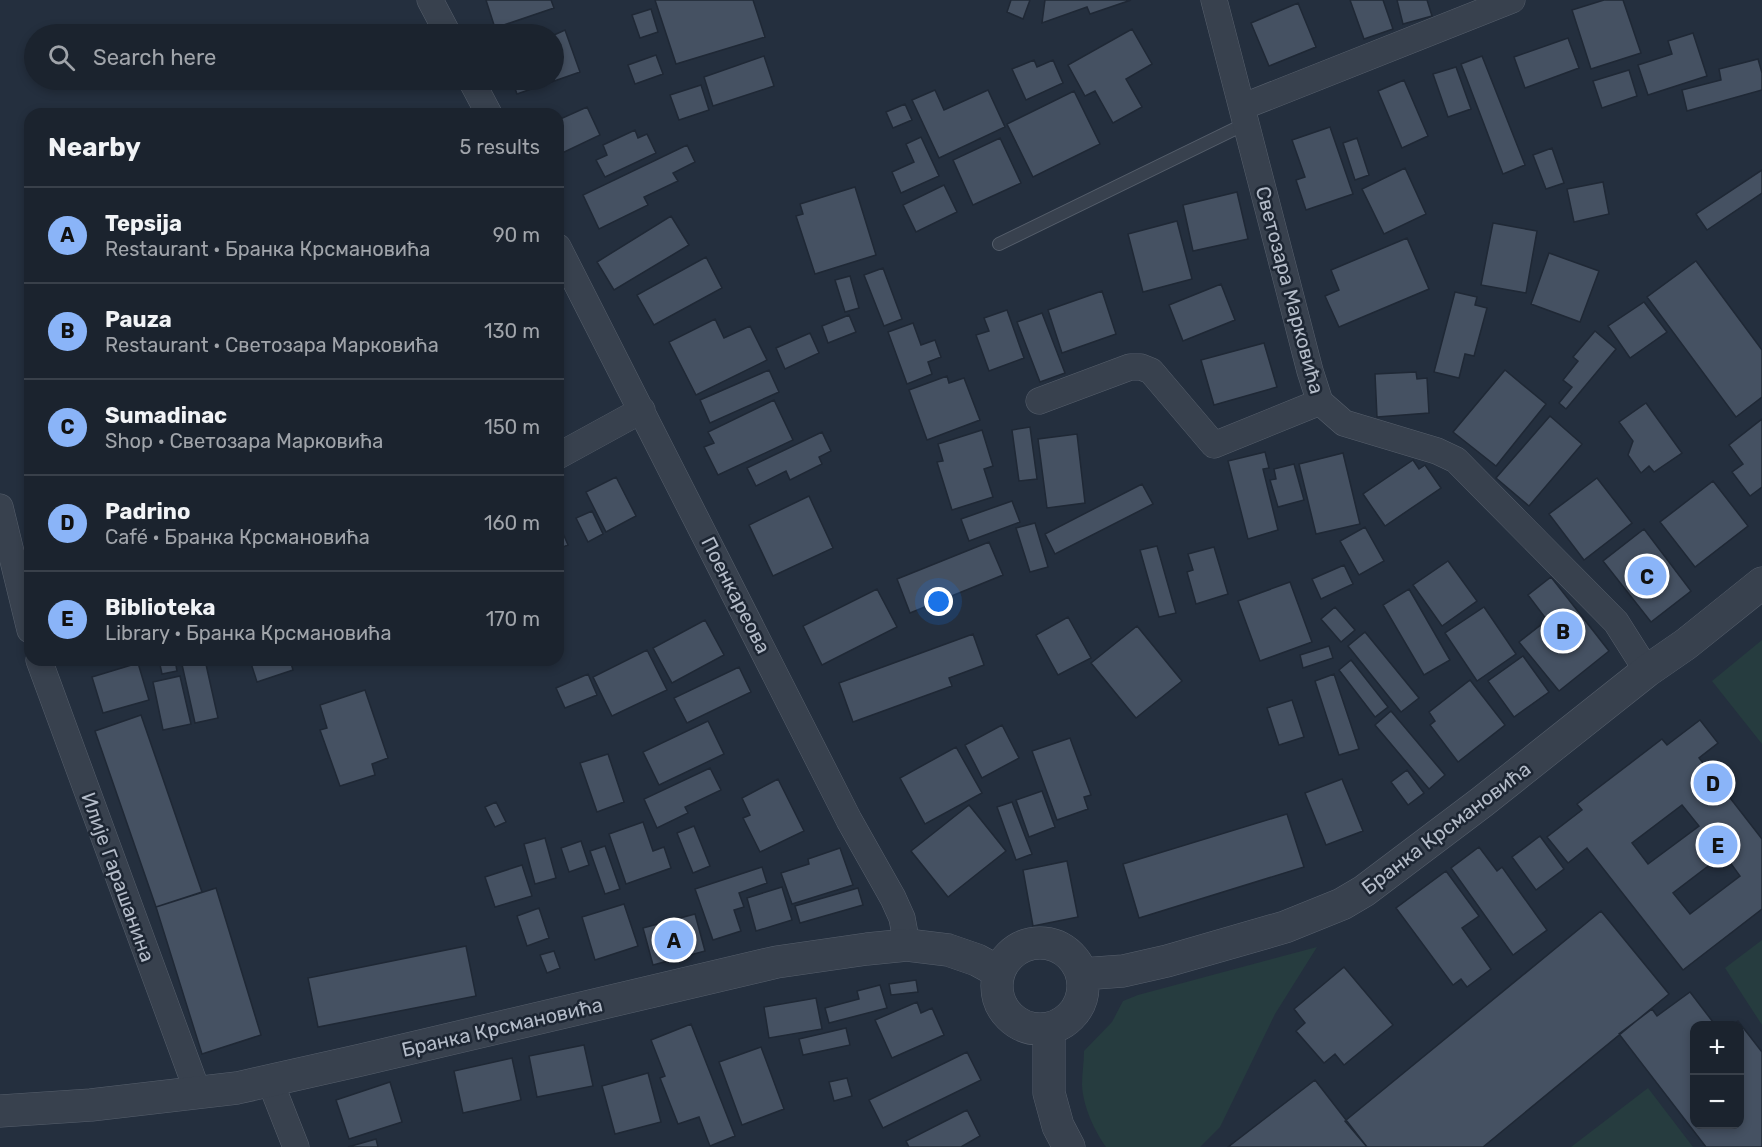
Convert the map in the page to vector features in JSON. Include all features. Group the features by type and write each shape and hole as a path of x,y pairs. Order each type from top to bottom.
{"street":[{"path":"430,0 443,24"},
{"name":"Светозара Марковића","path":"1214,0 1320,402 1344,423 1437,451 1456,460 1616,622 1647,671"},
{"path":"1245,115 1512,0"},
{"path":"476,90 486,108"},
{"name":"Поенкареова","path":"564,259 849,820 893,898 902,918 907,945"},
{"path":"1039,401 1130,367 1141,367 1151,371 1214,445 1320,402"},
{"path":"564,453 642,410"},
{"path":"0,507 24,605"},
{"name":"Бранка Крсмановића","path":"1082,974 1123,971 1167,961 1285,927 1342,904 1364,891 1482,802 1762,583"},
{"name":"Илије Гарашанина","path":"41,666 198,1093"},
{"path":"1037,943 1060,947 1070,954 1082,974 1084,986 1078,1009 1070,1019 1050,1029 1026,1028 1008,1015 1001,1005 997,983 999,972 1009,956 1025,946 1037,943"},
{"name":"Бранка Крсмановића","path":"0,1111 92,1105 198,1093 270,1081 777,962 907,945 948,950 977,960 999,972"},
{"path":"1050,1029 1049,1093 1058,1126 1069,1147"},
{"path":"270,1081 296,1147"}],"lane":[{"path":"999,244 1245,115"}],"green space":[{"path":"1762,640 1762,744 1712,681"},
{"path":"1762,940 1762,1025 1725,968"},
{"path":"1317,947 1275,1014 1220,1127 1200,1147 1106,1147 1093,1125 1084,1101 1082,1085 1084,1051 1112,1022 1123,1001"},
{"path":"1648,1088 1693,1147 1571,1147"}],"building":[{"path":"486,0 551,0 554,8 507,24 494,24"},
{"path":"655,0 753,0 765,37 676,64"},
{"path":"1011,0 1030,0 1023,19 1007,12"},
{"path":"1045,0 1131,0 1090,14 1087,7 1042,23"},
{"path":"1350,0 1383,0 1393,29 1364,39"},
{"path":"1397,0 1427,0 1432,16 1403,24"},
{"path":"1604,0 1623,0 1641,53 1591,69 1572,10"},
{"path":"1298,3 1316,47 1269,66 1251,23"},
{"path":"651,9 658,32 640,38 632,15"},
{"path":"1132,29 1152,64 1126,79 1142,107 1113,123 1095,91 1085,96 1068,65"},
{"path":"564,30 580,72 564,78"},
{"path":"1693,33 1707,76 1648,95 1638,65 1672,54 1668,41"},
{"path":"1568,38 1579,68 1525,88 1514,57"},
{"path":"656,55 663,74 635,84 628,65"},
{"path":"764,56 774,86 713,106 704,77"},
{"path":"1482,56 1525,165 1503,174 1461,64"},
{"path":"1758,59 1762,73 1762,90 1687,111 1682,90 1721,80 1719,69"},
{"path":"1034,60 1037,67 1053,60 1063,83 1026,100 1012,69"},
{"path":"1456,67 1471,109 1448,117 1433,74"},
{"path":"1629,70 1637,96 1602,108 1593,81"},
{"path":"1404,80 1428,136 1402,148 1378,91"},
{"path":"701,85 709,110 679,120 670,95"},
{"path":"516,90 528,90 517,94"},
{"path":"935,90 944,110 988,90 1005,127 939,158 912,100"},
{"path":"1074,91 1100,144 1033,177 1007,124"},
{"path":"905,104 912,120 893,128 886,112"},
{"path":"587,107 600,135 564,152 564,117"},
{"path":"1330,127 1353,194 1306,210 1296,180 1305,177 1292,140"},
{"path":"635,130 638,138 647,134 656,153 605,177 596,160 607,155 603,145"},
{"path":"921,137 939,176 901,193 892,172 914,162 906,144"},
{"path":"1000,138 1021,183 973,205 953,160"},
{"path":"1357,138 1369,175 1355,180 1343,143"},
{"path":"687,145 695,162 673,173 678,181 644,197 648,205 599,229 583,195"},
{"path":"1552,148 1564,183 1546,189 1533,155"},
{"path":"1405,168 1426,214 1384,234 1362,189"},
{"path":"1762,170 1762,193 1707,230 1696,214"},
{"path":"1603,182 1609,214 1574,222 1567,189"},
{"path":"944,185 957,212 916,232 903,205"},
{"path":"855,187 876,255 815,274 796,216 803,214 800,204"},
{"path":"1237,192 1248,239 1193,251 1183,205"},
{"path":"671,216 689,245 614,290 597,262"},
{"path":"1177,221 1192,279 1143,292 1128,234"},
{"path":"1493,223 1537,231 1526,293 1481,285"},
{"path":"1407,238 1429,289 1339,327 1325,296 1339,290 1331,270"},
{"path":"1549,253 1599,271 1580,322 1531,304"},
{"path":"706,257 722,288 654,325 637,295"},
{"path":"1696,261 1762,350 1762,397 1736,417 1647,297"},
{"path":"883,268 902,319 884,326 864,275"},
{"path":"850,276 859,308 845,312 835,280"},
{"path":"1221,284 1235,320 1183,341 1169,305"},
{"path":"1102,291 1116,334 1062,353 1048,310"},
{"path":"1455,292 1477,297 1475,305 1487,308 1474,356 1465,354 1459,378 1434,372"},
{"path":"1644,302 1667,332 1630,358 1608,326"},
{"path":"1007,310 1024,358 989,371 976,335 989,331 984,318"},
{"path":"1042,313 1065,373 1040,382 1017,322"},
{"path":"849,315 856,332 828,343 822,326"},
{"path":"715,319 724,338 750,326 767,360 696,395 669,342"},
{"path":"913,323 921,345 935,340 941,357 928,362 932,374 907,384 888,332"},
{"path":"1595,331 1616,349 1566,409 1559,403 1572,387 1563,380 1578,361 1573,357"},
{"path":"810,333 819,353 785,369 776,348"},
{"path":"1264,343 1277,387 1214,405 1201,360"},
{"path":"769,370 779,392 710,423 700,400"},
{"path":"1505,370 1546,404 1496,466 1453,432"},
{"path":"1416,372 1417,379 1427,378 1429,413 1377,417 1375,374"},
{"path":"947,376 949,383 964,378 980,420 927,440 909,390"},
{"path":"774,400 793,440 718,475 704,447 714,443 708,432"},
{"path":"1646,403 1682,453 1654,472 1649,466 1641,473 1628,455 1633,441 1619,422"},
{"path":"1550,416 1582,444 1529,506 1496,478"},
{"path":"1762,419 1762,487 1750,496 1732,472 1743,464 1729,445"},
{"path":"1030,427 1037,479 1019,481 1012,430"},
{"path":"982,430 993,466 984,469 993,497 952,510 937,462 943,461 938,444"},
{"path":"822,432 831,451 819,457 822,464 790,480 786,471 756,486 747,468"},
{"path":"1077,434 1085,503 1047,508 1038,439"},
{"path":"1265,452 1269,468 1263,469 1278,530 1248,539 1228,461"},
{"path":"1343,453 1360,524 1316,534 1299,464"},
{"path":"1413,460 1419,469 1425,465 1441,488 1385,526 1363,494"},
{"path":"1294,464 1304,500 1278,507 1270,480 1276,479 1274,469"},
{"path":"616,477 636,516 606,532 586,492"},
{"path":"1597,478 1632,523 1584,560 1549,514"},
{"path":"1713,481 1748,526 1695,567 1660,522"},
{"path":"1142,484 1153,504 1055,554 1045,534"},
{"path":"809,496 833,548 773,576 749,525"},
{"path":"1012,501 1020,522 969,541 961,519"},
{"path":"592,511 603,534 588,542 576,518"},
{"path":"1035,523 1048,567 1030,572 1016,528"},
{"path":"1365,527 1384,561 1359,575 1340,541"},
{"path":"1644,529 1691,591 1651,622 1603,561"},
{"path":"989,542 1003,575 910,613 897,579"},
{"path":"1157,546 1176,613 1159,617 1140,550"},
{"path":"1214,547 1228,594 1196,604 1187,572 1193,570 1188,554"},
{"path":"1448,561 1477,601 1442,626 1413,585"},
{"path":"1344,565 1353,584 1321,599 1312,579"},
{"path":"1551,577 1609,651 1559,691 1519,642 1547,620 1528,595"},
{"path":"1290,582 1312,642 1260,661 1238,601"},
{"path":"877,589 897,627 822,665 803,626"},
{"path":"1409,589 1450,660 1424,675 1383,605"},
{"path":"1335,607 1355,630 1341,642 1321,619"},
{"path":"1484,607 1516,654 1477,681 1445,633"},
{"path":"1068,617 1091,658 1058,675 1036,635"},
{"path":"705,620 724,655 672,683 653,648"},
{"path":"1137,626 1182,681 1136,718 1091,663"},
{"path":"1365,632 1419,698 1401,712 1348,646"},
{"path":"973,634 984,665 949,678 952,686 853,722 839,683"},
{"path":"1329,646 1333,658 1303,668 1300,655"},
{"path":"647,650 667,690 612,716 593,677"},
{"path":"1523,656 1549,692 1514,717 1488,681"},
{"path":"1351,660 1388,707 1375,717 1339,670"},
{"path":"128,666 139,666 149,700 103,713 92,677"},
{"path":"160,666 176,666 177,671 162,674"},
{"path":"182,666 206,666 218,718 195,723"},
{"path":"252,666 292,666 293,670 257,682"},
{"path":"739,667 751,692 687,723 674,698"},
{"path":"588,674 597,695 565,708 556,688"},
{"path":"1334,674 1359,749 1339,755 1315,681"},
{"path":"180,676 191,724 163,730 153,682"},
{"path":"1470,680 1505,725 1458,762 1430,725 1435,721 1429,712"},
{"path":"365,690 388,758 372,764 375,775 340,786 320,730 327,728 320,705"},
{"path":"1292,700 1304,737 1279,745 1267,708"},
{"path":"1391,711 1445,775 1429,789 1375,725"},
{"path":"141,715 202,892 156,907 95,731"},
{"path":"1700,720 1718,743 1699,758 1762,839 1762,909 1683,970 1587,848 1568,863 1547,837 1582,810 1577,804 1662,739 1667,745","holes":["1682,805 1699,826 1648,864 1632,843","1724,854 1740,876 1690,914 1673,893"]},
{"path":"708,721 724,754 659,785 643,752"},
{"path":"1002,725 1019,758 982,778 965,745"},
{"path":"1070,738 1091,795 1084,797 1088,809 1057,820 1032,751"},
{"path":"956,747 982,793 925,824 900,778"},
{"path":"608,754 624,802 597,812 580,763"},
{"path":"710,768 721,790 685,807 688,813 657,828 644,799"},
{"path":"1407,770 1424,793 1408,805 1391,782"},
{"path":"778,779 804,831 760,852 743,818 750,815 742,798"},
{"path":"1342,779 1363,831 1326,845 1305,793"},
{"path":"1042,791 1055,827 1029,837 1016,800"},
{"path":"496,802 506,822 495,827 485,807"},
{"path":"1012,802 1032,854 1016,860 997,807"},
{"path":"969,805 1006,851 948,897 911,851"},
{"path":"1287,814 1304,867 1139,918 1123,864"},
{"path":"643,822 653,851 664,847 671,868 626,884 609,834"},
{"path":"694,826 710,866 693,873 677,833"},
{"path":"1540,836 1564,869 1536,890 1512,857"},
{"path":"545,838 556,878 535,884 524,844"},
{"path":"581,841 589,865 569,872 561,848"},
{"path":"605,846 620,889 605,894 590,851"},
{"path":"1479,847 1497,871 1502,867 1547,930 1513,955 1451,868"},
{"path":"840,848 853,885 792,904 781,873 809,864 808,859"},
{"path":"1067,861 1078,917 1033,926 1023,870"},
{"path":"522,865 532,896 495,907 485,877"},
{"path":"762,867 767,883 739,893 744,907 734,910 741,931 713,940 695,889"},
{"path":"1446,871 1479,916 1462,928 1491,969 1467,987 1461,979 1453,985 1396,908"},
{"path":"782,887 792,920 756,931 747,898"},
{"path":"216,888 261,1035 202,1054 156,907"},
{"path":"858,888 863,905 800,923 795,906"},
{"path":"624,904 638,946 595,960 582,917"},
{"path":"539,908 549,938 527,946 517,916"},
{"path":"1601,911 1669,994 1483,1147 1367,1147 1345,1121"},
{"path":"695,914 705,951 653,965 643,928"},
{"path":"466,946 476,996 318,1027 308,978"},
{"path":"554,951 560,968 547,973 540,955"},
{"path":"1344,967 1393,1025 1344,1065 1335,1054 1324,1063 1296,1031 1305,1023 1294,1009"},
{"path":"916,980 918,992 891,995 889,984"},
{"path":"880,985 887,1008 829,1023 825,1008 859,999 857,991"},
{"path":"1690,992 1712,1021 1690,1021 1690,1126 1619,1034 1652,1009 1657,1016"},
{"path":"816,998 822,1029 769,1038 764,1007"},
{"path":"917,1002 921,1013 932,1008 944,1035 892,1058 875,1020"},
{"path":"691,1024 735,1136 710,1146 699,1117 678,1124 660,1078 665,1076 651,1040"},
{"path":"846,1028 850,1045 803,1055 799,1039"},
{"path":"1744,1029 1762,1052 1762,1147 1706,1147 1692,1129 1744,1129"},
{"path":"584,1045 593,1086 537,1097 529,1056"},
{"path":"761,1047 784,1109 742,1125 719,1062"},
{"path":"967,1052 981,1080 883,1128 869,1100"},
{"path":"512,1058 521,1100 463,1113 454,1071"},
{"path":"648,1073 661,1122 615,1134 602,1086"},
{"path":"847,1078 852,1096 834,1101 829,1082"},
{"path":"1315,1080 1367,1147 1228,1147"},
{"path":"390,1082 402,1122 349,1139 336,1100"},
{"path":"967,1110 980,1136 961,1147 909,1147 906,1141"},
{"path":"376,1139 378,1147 348,1147"}],"place":[{"name":"Sumadinac","path":"1647,576"},
{"name":"Pauza","path":"1563,631"},
{"name":"Padrino","path":"1713,783"},
{"name":"Biblioteka","path":"1718,845"},
{"name":"Tepsija","path":"674,940"}]}
